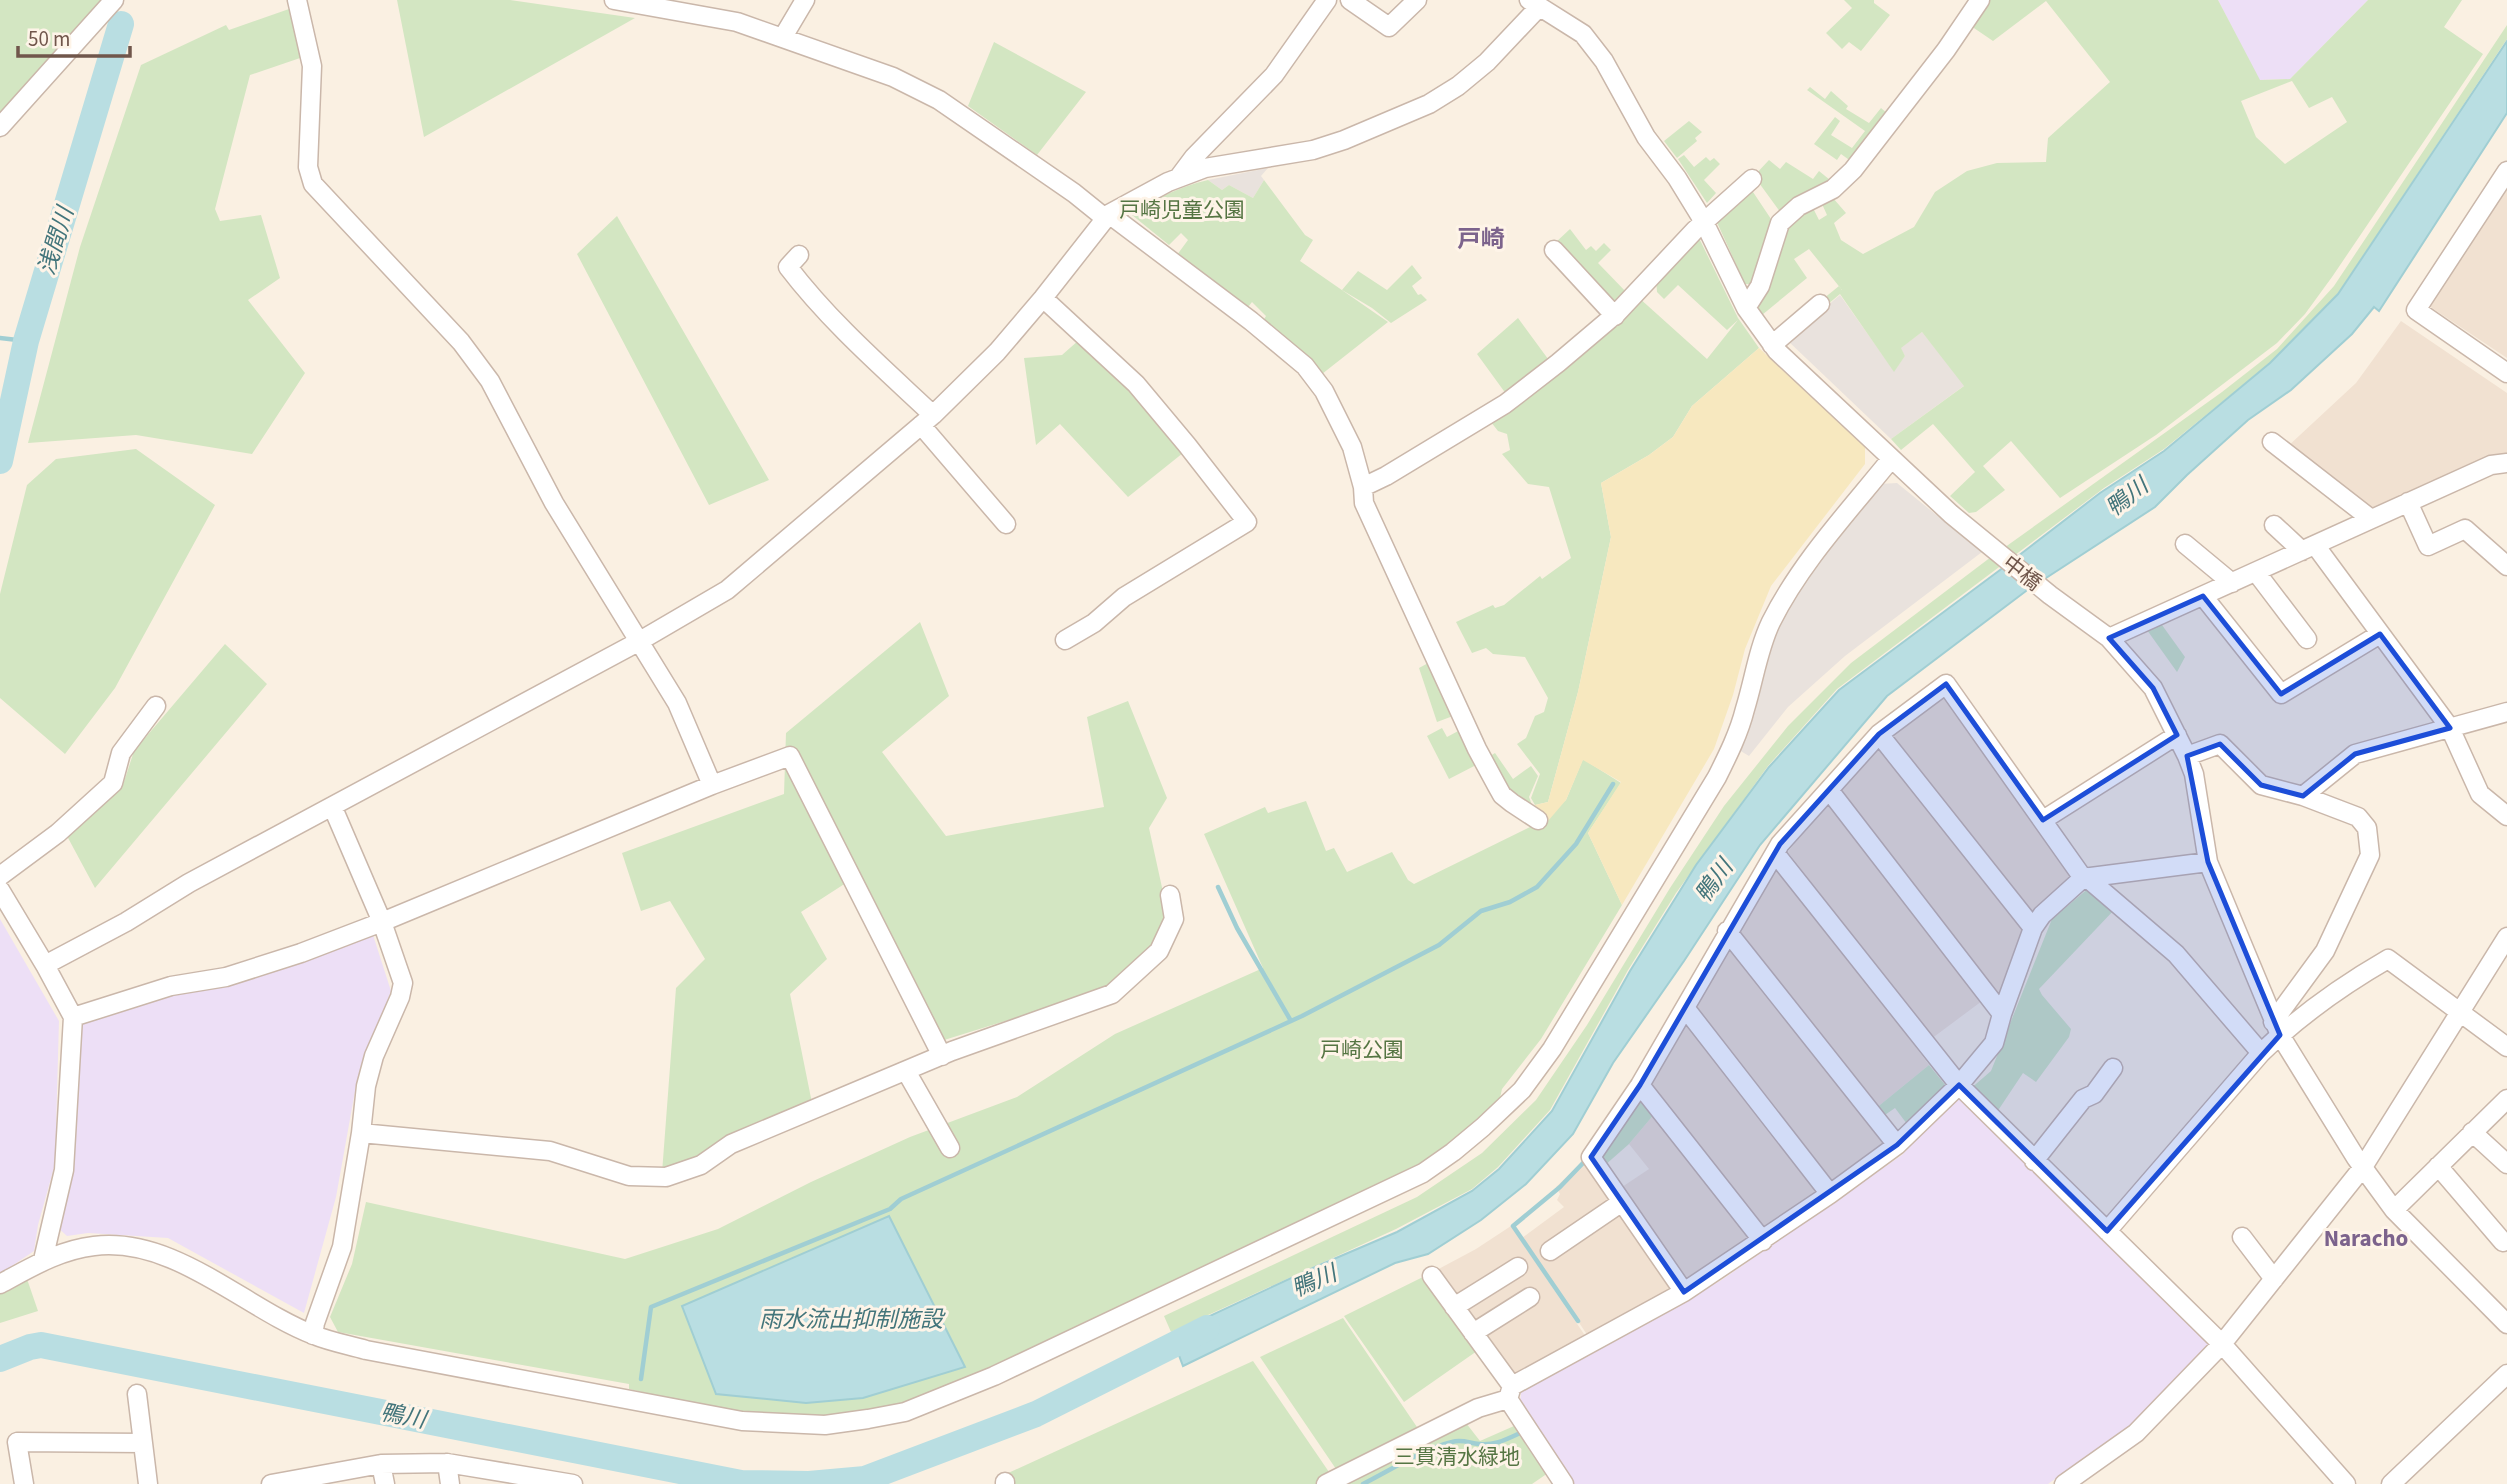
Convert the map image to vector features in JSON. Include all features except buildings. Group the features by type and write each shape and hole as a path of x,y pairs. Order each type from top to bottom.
{"street":[{"path":"0,127 114,0"},
{"path":"298,0 312,66 307,167 313,184 461,342 490,381 554,503 677,703 712,785"},
{"path":"614,0 737,22 893,77 939,100 1107,216 1251,321 1305,366 1324,391 1352,447 1363,487 1364,503 1477,749 1502,795 1538,820"},
{"path":"783,37 805,0"},
{"path":"1179,177 1194,157 1274,75 1327,0"},
{"path":"1350,0 1389,27 1417,0"},
{"path":"1746,309 1760,286 1780,223 1799,205 1833,189 1853,170 1947,50 1979,0"},
{"path":"44,965 126,922 189,883 638,642 727,590 927,420 998,352 1107,216 1179,177 1205,168 1313,150 1344,140 1429,104 1458,86 1487,62 1534,3"},
{"name":"中橋","path":"1534,3 1583,34 1604,61 1646,137 1677,178 1704,222 1746,309 1772,345 1951,514 2050,595 2109,638 2153,688 2194,774 2208,862 2277,1029 2363,1167 2394,1210 2507,1324"},
{"path":"2507,171 2416,310 2507,373"},
{"path":"1363,487 1505,404 1615,316 1704,222 1752,179"},
{"path":"1554,250 1615,316"},
{"path":"799,255 788,267 798,280 927,420 1006,524"},
{"path":"1043,298 1136,384 1247,522 1124,597 1094,623 1065,640"},
{"path":"1772,345 1820,304"},
{"path":"2272,442 2371,519"},
{"path":"0,1284 43,1260 79,1248 132,1245 176,1261 313,1335 366,1350 742,1421 825,1425 905,1412 994,1376 1423,1173 1454,1152 1522,1090 1552,1049 1717,777 1744,712 1761,647 1787,591 1891,459"},
{"path":"2109,638 2491,465 2505,466"},
{"path":"2408,502 2428,546 2465,529 2504,557"},
{"path":"2274,525 2308,548 2380,634 2450,728 2480,794 2507,816"},
{"path":"2185,544 2232,583"},
{"path":"2256,572 2307,639"},
{"path":"2203,596 2281,694 2380,634"},
{"path":"1684,1292 1591,1157 1640,1085 1686,1009 1727,932 1775,853 1879,734 1946,684 2085,877 2176,954 2261,1054"},
{"path":"0,876 58,833 113,783 121,753 156,706"},
{"path":"2303,796 2355,754 2507,712"},
{"path":"1879,734 2034,928"},
{"path":"2043,820 2176,735"},
{"path":"2107,1231 2261,1054 2325,951 2370,855 2367,828 2358,817 2303,796 2261,785 2220,744 2187,756"},
{"path":"74,1017 171,986 226,977 301,953 712,785 790,756 942,1056"},
{"path":"1829,790 2002,1014"},
{"path":"313,1335 342,1247 362,1133 366,1086 374,1056 400,998 403,983 382,922 333,808"},
{"path":"1775,853 1959,1085 2222,1344 2346,1484"},
{"path":"1326,1484 1510,1392 1684,1292 1763,1241 1897,1145 1959,1085 1994,1044 2002,1014 2034,928 2042,915 2085,877 2208,862"},
{"path":"0,890 74,1017 64,1170 43,1260"},
{"path":"362,1133 550,1152 629,1176 666,1177 701,1165 731,1144 942,1056 1112,994 1159,951 1174,919 1170,895"},
{"path":"1727,932 1897,1145"},
{"path":"2074,1482 2136,1433 2222,1344 2363,1167 2507,937"},
{"path":"2277,1029 2388,959 2507,1046"},
{"path":"1686,1009 1830,1194"},
{"path":"2034,1161 2083,1098 2094,1094 2113,1068"},
{"path":"906,1071 950,1148"},
{"path":"1640,1085 1763,1241"},
{"path":"2394,1210 2507,1098"},
{"path":"2472,1132 2507,1164"},
{"path":"2438,1166 2503,1242"},
{"path":"1550,1251 1622,1202"},
{"path":"2242,1237 2274,1279"},
{"path":"1454,1307 1518,1268"},
{"path":"1432,1276 1474,1333 1510,1392 1557,1482"},
{"path":"1474,1333 1530,1297"},
{"path":"2391,1484 2507,1374"},
{"path":"137,1394 148,1484"},
{"path":"24,1484 17,1442 143,1443"},
{"path":"447,1463 450,1484"},
{"path":"271,1484 382,1464 447,1463 529,1480 573,1484"},
{"path":"382,1464 385,1484"}],"highlighted area":[{"path":"2203,596 2281,694 2380,634 2450,728 2355,754 2303,796 2261,785 2220,744 2187,756 2208,862 2280,1035 2107,1231 1959,1085 1897,1145 1684,1292 1591,1157 1640,1085 1780,844 1879,734 1946,684 2043,820 2177,735 2153,688 2109,638"}],"shaded area":[{"path":"2218,0 2368,0 2290,79 2259,80"},
{"path":"1268,168 1261,176 1264,180 1253,198 1229,185 1222,190 1208,180"},
{"path":"2507,187 2507,358 2429,306"},
{"path":"1840,295 1894,371 1905,356 1900,348 1922,332 1965,385 1891,439 1787,340"},
{"path":"2401,321 2507,393 2507,457 2371,512 2286,448 2356,383"},
{"path":"1897,483 1982,552 1845,656 1788,707 1749,756 1739,750 1754,709 1765,662 1781,619 1794,594 1879,484"},
{"path":"1946,693 2076,878 2033,920 1890,739 1899,727"},
{"path":"1879,746 2027,930 2000,1002 1836,790"},
{"path":"1827,801 1982,1001 1931,1039 1788,852"},
{"path":"1775,870 1784,872 1929,1065 1875,1109 1736,935"},
{"path":"0,919 59,1021 55,1164 38,1225 34,1251 0,1274"},
{"path":"373,935 391,991 357,1080 336,1197 304,1313 168,1238 88,1233 67,1236 56,1226 80,1020 172,992 222,984"},
{"path":"1730,950 1750,965 1887,1140 1833,1182 1694,1009"},
{"path":"1683,1025 1691,1025 1820,1190 1765,1230 1647,1084"},
{"path":"1955,1099 1963,1099 2206,1335 2209,1345 2135,1422 2048,1484 1574,1484 1520,1403 1521,1392 1720,1281 1902,1155"},
{"path":"1656,1112 1754,1238 1686,1282 1619,1189 1649,1169 1629,1144"},
{"path":"1585,1159 1669,1284 1667,1292 1588,1336 1522,1238 1564,1207 1557,1200 1560,1194 1556,1187"},
{"path":"1511,1226 1586,1337 1514,1379 1433,1272"}],"green space":[{"path":"0,0 106,0 0,119"},
{"path":"397,0 510,0 635,18 424,137"},
{"path":"1844,0 1874,0 1874,3 1890,15 1861,51 1849,42 1842,49 1826,33 1852,8"},
{"path":"1988,0 2218,0 2260,80 2290,79 2368,0 2462,0 2444,27 2483,54 2305,314 2277,343 2156,435 2060,498 2011,441 1983,466 2005,490 1976,512 1969,513 1950,496 1975,472 1933,424 1901,450 1891,439 1964,386 1922,332 1901,348 1905,356 1894,372 1840,294 1827,305 1823,299 1839,286 1809,249 1794,259 1807,278 1762,315 1757,306 1778,263 1783,239 1791,223 1813,208 1819,220 1827,215 1822,204 1833,198 1846,213 1834,223 1841,240 1863,254 1914,227 1935,192 1967,171 1997,163 2046,162 2048,138 2110,82 2046,1 1993,41 1971,26","holes":["2292,81 2309,108 2332,97 2347,122 2285,164 2256,137 2241,101"]},
{"path":"289,9 303,57 250,75 215,209 220,221 261,215 280,278 248,300 305,373 252,454 136,435 28,443 80,247 141,65 226,25 229,30"},
{"path":"2507,25 2507,39 2328,305 2270,363 2164,449 2104,488 1837,689 1768,766 1676,893 1628,970 1550,1110 1498,1167 1472,1189 1396,1229 1171,1332 1164,1316 1417,1197 1482,1153 1536,1100 1587,1025 1670,888 1724,806 1788,726 1851,663 1987,560 2222,392 2277,349 2334,286"},
{"path":"994,42 1086,92 1037,155 968,106"},
{"path":"1810,87 1825,99 1831,91 1848,106 1846,109 1869,123 1881,108 1888,114 1852,162 1841,154 1837,160 1814,144 1835,117 1840,121 1831,135 1852,148 1865,131 1807,90"},
{"path":"1689,121 1702,132 1695,138 1697,141 1677,158 1664,141"},
{"path":"1684,155 1694,167 1706,157 1710,161 1714,158 1720,164 1704,180 1716,193 1707,203 1678,159"},
{"path":"1769,160 1780,169 1786,162 1813,179 1819,171 1830,180 1781,213 1754,176"},
{"name":"戸崎児童公園","path":"1208,180 1222,190 1229,185 1253,198 1264,180 1305,235 1313,240 1300,261 1388,322 1322,374 1300,349 1263,321 1266,316 1252,302 1245,311 1174,259 1188,240 1181,233 1169,245 1132,215 1168,194"},
{"path":"1749,186 1773,222 1753,284 1745,284 1715,218"},
{"path":"617,216 769,480 709,505 577,254"},
{"path":"1570,229 1586,250 1591,246 1596,251 1604,243 1611,250 1598,263 1629,295 1616,308 1554,244"},
{"path":"1698,236 1738,318 1759,348 1692,406 1673,437 1649,455 1601,483 1611,537 1578,692 1548,802 1535,805 1531,798 1540,774 1517,744 1526,738 1535,716 1544,712 1548,698 1525,657 1493,654 1486,648 1472,653 1456,622 1493,605 1495,608 1504,605 1540,576 1542,579 1571,558 1549,487 1528,484 1502,454 1510,450 1507,434 1498,431 1487,417 1638,297 1707,359 1738,320 1727,330 1678,285 1664,299 1657,292 1656,278"},
{"path":"1412,265 1422,278 1412,286 1418,295 1421,294 1427,300 1391,323 1342,290 1358,271 1387,290"},
{"path":"1518,318 1551,363 1509,398 1477,354"},
{"path":"1079,340 1133,388 1183,453 1128,497 1060,424 1036,445 1024,358 1062,355"},
{"path":"136,449 215,505 115,688 65,754 0,698 0,594 27,485 56,459"},
{"path":"920,622 949,696 882,752 946,836 1104,807 1087,717 1128,701 1167,798 1149,828 1168,915 1155,945 1111,988 941,1041 849,881 801,912 827,959 790,994 812,1103 697,1159 662,1173 676,988 705,959 670,901 641,911 622,853 784,794 786,733"},
{"path":"2162,625 2185,657 2177,672 2147,630"},
{"path":"225,644 267,684 95,888 67,836 122,788 134,751"},
{"path":"1432,661 1453,716 1437,722 1419,668"},
{"path":"1442,728 1447,737 1462,729 1480,763 1449,779 1427,736"},
{"path":"1495,753 1513,779 1531,766 1538,776 1529,797 1532,805 1510,795 1487,758"},
{"name":"戸崎公園","path":"1583,759 1621,783 1588,833 1622,905 1541,1039 1502,1089 1499,1102 1473,1127 1416,1168 1091,1323 919,1401 857,1414 807,1418 727,1411 629,1389 629,1384 338,1332 330,1317 352,1264 366,1202 625,1259 718,1229 811,1182 910,1137 1017,1097 1115,1034 1263,968 1204,834 1265,807 1268,813 1306,801 1326,851 1334,848 1347,872 1392,852 1408,880 1414,884 1536,824 1566,800"},
{"path":"2090,887 2115,909 2039,989 2071,1029 2069,1037 2036,1082 2023,1073 1995,1115 1969,1090 1991,1071 2052,919"},
{"path":"1929,1065 1946,1086 1907,1124 1895,1108 1882,1117 1875,1109"},
{"path":"1642,1094 1656,1112 1629,1144 1604,1166 1600,1152"},
{"path":"1425,1276 1477,1351 1404,1402 1344,1316"},
{"path":"27,1279 38,1311 0,1323 0,1294"},
{"path":"1343,1318 1419,1430 1340,1470 1336,1469 1260,1357"},
{"path":"1253,1361 1329,1472 1326,1479 1317,1484 1009,1484 1006,1474"},
{"name":"三貫清水緑地","path":"1466,1423 1480,1441 1514,1426 1548,1473 1532,1484 1347,1484"}],"sand":[{"path":"1759,348 1865,447 1865,464 1771,586 1745,649 1733,695 1714,749 1622,905 1588,833 1621,782 1583,760 1566,800 1548,821 1535,812 1535,805 1548,802 1578,692 1611,537 1601,483 1649,455 1673,437 1692,406"}],"water":[{"path":"2507,41 2507,113 2379,311 2374,307 2352,334 2291,390 2248,420 2155,507 2026,591 1887,696 1760,845 1613,1063 1573,1134 1526,1184 1481,1220 1428,1254 1395,1263 1183,1366 1171,1334 1397,1232 1472,1191 1499,1169 1552,1111 1630,971 1696,865 1769,767 1839,690 2100,493 2164,451 2270,363 2338,294"},
{"name":"雨水流出抑制施設","path":"889,1216 965,1367 863,1398 806,1403 716,1394 682,1306"}],"waterway":[{"name":"浅間川","path":"0,461 26,341 121,24"},
{"path":"0,338 26,341"},
{"path":"641,1379 651,1307 890,1209 901,1199 1302,1016 1439,945 1481,911 1510,902 1537,887 1576,844 1613,784"},
{"path":"1218,887 1237,928 1291,1021"},
{"path":"1578,1321 1513,1226 1560,1187 1584,1162"},
{"name":"鴨川","path":"809,1484 865,1479 1036,1414 1207,1328"},
{"name":"鴨川","path":"0,1359 41,1345 741,1483 809,1484"},
{"path":"1363,1484 1441,1445 1459,1441 1490,1444 1520,1433"}],"district":[{"name":"戸崎","path":"1481,239"},
{"name":"Naracho","path":"2366,1238"}]}
